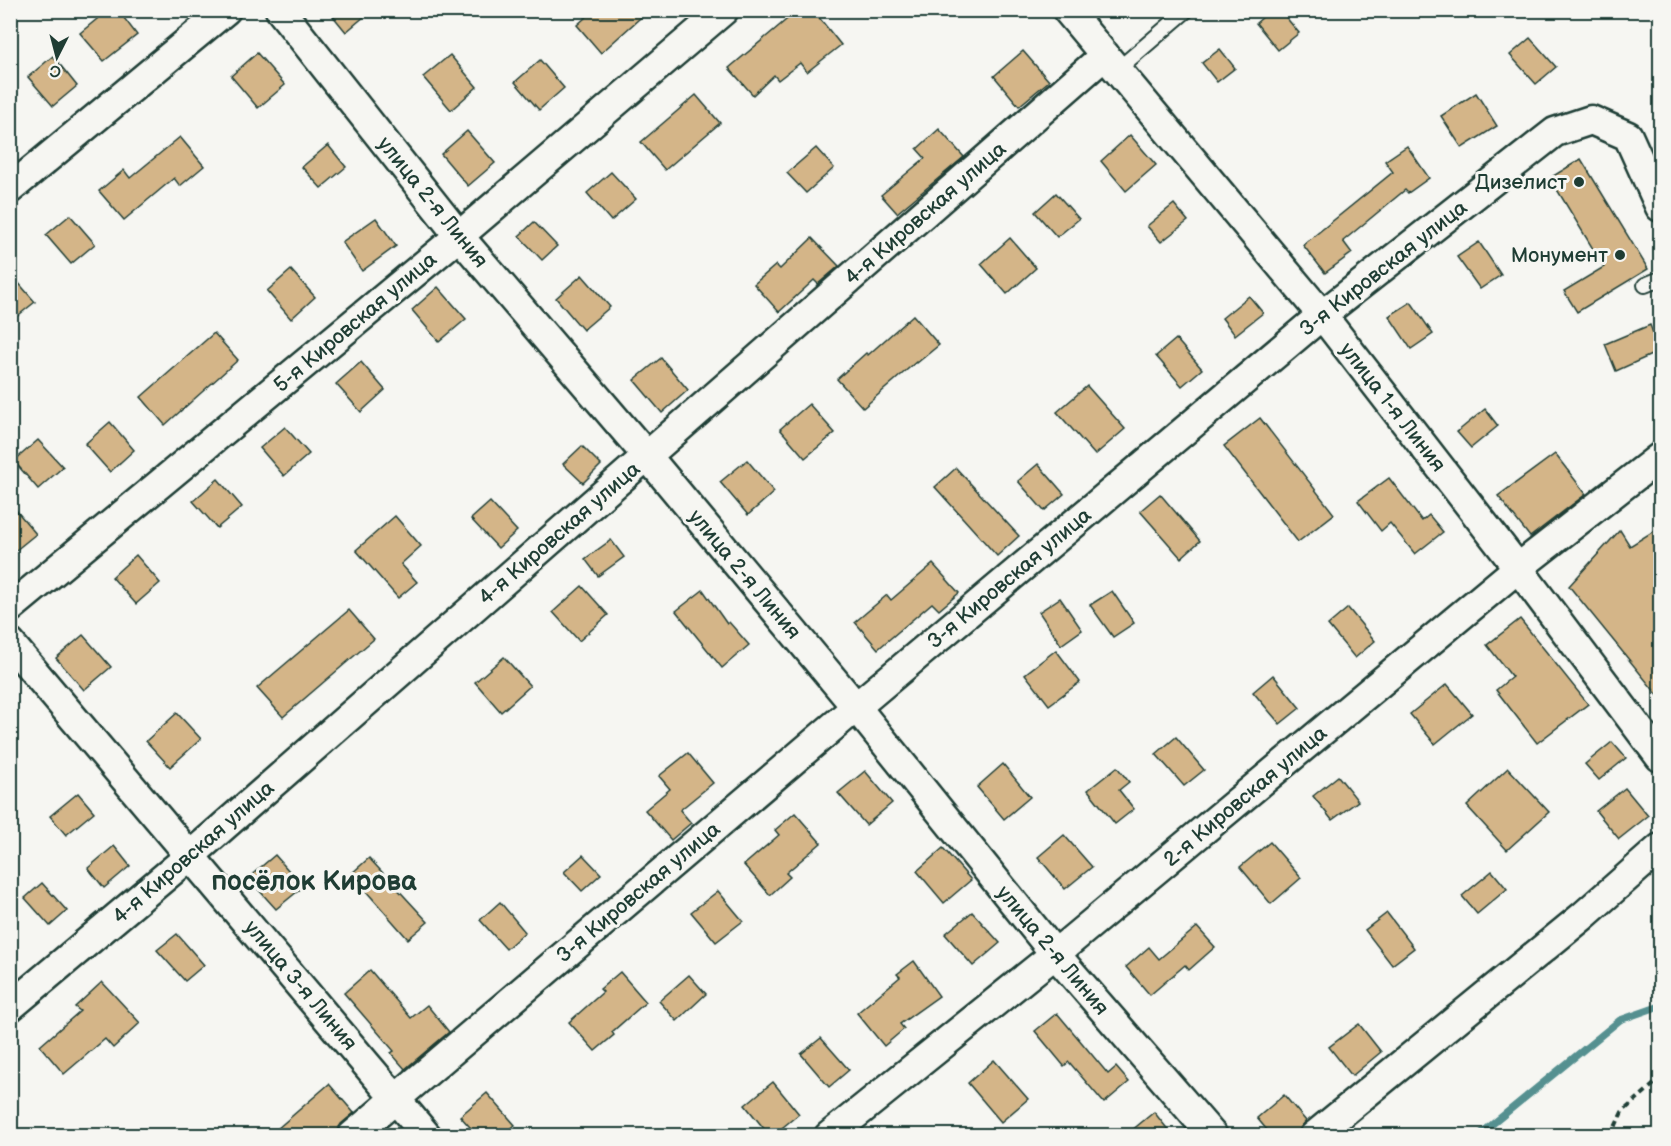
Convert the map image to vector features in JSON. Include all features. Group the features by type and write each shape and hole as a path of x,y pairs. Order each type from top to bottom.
{"street":[{"path":"10,189 226,10"},
{"name":"улица 2-я Линия","path":"280,10 459,236 647,456 856,707 1055,954 1213,1136"},
{"name":"5-я Кировская улица","path":"10,608 459,236 724,10"},
{"name":"улица 1-я Линия","path":"1067,10 1322,315 1518,568 1660,757"},
{"name":"4-я Кировская улица","path":"10,1007 191,855 647,456 1111,63"},
{"name":"3-я Кировская улица","path":"352,1136 856,707 1322,315 1555,132 1591,120 1628,136 1660,207"},
{"name":"2-я Кировская улица","path":"829,1136 1055,954 1518,568 1660,457"},
{"name":"улица 3-я Линия","path":"10,643 428,1136"},
{"path":"1314,1136 1574,924 1660,848"}],"lane":[{"path":"1111,63 1187,10"},
{"path":"1645,285 1660,279"}],"path":[{"path":"1611,1136 1622,1112 1660,1079"}],"building":[{"path":"108,10 118,10 137,35 104,61 80,33"},
{"path":"328,10 372,10 346,32"},
{"path":"594,10 649,10 601,53 577,25"},
{"path":"798,10 813,10 841,45 807,72 800,63 778,80 774,75 753,95 729,68"},
{"path":"1271,10 1280,10 1299,33 1278,50 1256,23"},
{"path":"1530,38 1556,67 1536,84 1510,55"},
{"path":"1220,49 1235,68 1217,82 1202,63"},
{"path":"1023,51 1049,81 1019,106 994,76"},
{"path":"257,53 285,85 258,108 231,76"},
{"path":"450,55 477,87 451,110 423,77"},
{"path":"53,56 77,86 53,106 28,77"},
{"path":"540,60 564,88 539,110 515,82"},
{"path":"1476,93 1497,126 1462,148 1441,116"},
{"path":"696,95 720,123 665,170 641,142"},
{"path":"939,129 964,157 897,213 881,195 925,158 917,149"},
{"path":"467,131 495,163 468,186 441,154"},
{"path":"1130,135 1156,165 1126,191 1101,161"},
{"path":"180,137 204,166 180,186 174,178 124,220 99,191 124,170 130,178"},
{"path":"328,145 346,167 321,188 302,167"},
{"path":"1407,146 1429,178 1408,193 1405,190 1343,241 1352,253 1325,273 1303,245 1393,172 1385,161"},
{"path":"816,148 834,168 806,193 787,173"},
{"path":"1581,159 1648,269 1577,312 1564,291 1604,267 1550,178"},
{"path":"611,172 636,199 611,221 587,193"},
{"path":"1056,193 1079,219 1057,237 1035,212"},
{"path":"1174,204 1188,221 1161,242 1147,226"},
{"path":"70,215 95,244 71,264 46,235"},
{"path":"376,218 396,246 362,271 342,242"},
{"path":"534,222 557,246 542,260 519,236"},
{"path":"812,238 839,266 818,284 814,280 779,312 754,284 776,265 780,269"},
{"path":"1010,238 1036,268 1007,294 981,264"},
{"path":"1479,242 1501,275 1480,289 1457,257"},
{"path":"291,270 315,297 291,319 267,291"},
{"path":"10,273 35,302 10,322"},
{"path":"582,275 610,307 583,330 556,298"},
{"path":"438,287 466,319 439,342 412,310"},
{"path":"1249,296 1263,313 1235,335 1222,318"},
{"path":"1411,302 1433,334 1411,349 1389,316"},
{"path":"913,315 939,345 863,408 837,379"},
{"path":"1650,325 1660,351 1616,371 1605,344"},
{"path":"214,333 238,360 165,425 141,397"},
{"path":"1176,339 1202,369 1182,386 1156,356"},
{"path":"661,358 688,390 662,413 634,380"},
{"path":"361,362 385,390 361,412 336,384"},
{"path":"1087,386 1125,429 1095,455 1057,412"},
{"path":"809,404 835,433 805,458 780,429"},
{"path":"1485,409 1498,426 1471,448 1457,432"},
{"path":"1260,418 1334,514 1298,542 1224,446"},
{"path":"110,422 134,450 110,472 85,444"},
{"path":"285,427 309,454 284,476 260,448"},
{"path":"38,440 63,467 38,489 14,461"},
{"path":"582,446 601,465 583,483 563,464"},
{"path":"1555,454 1586,494 1530,537 1498,496"},
{"path":"747,460 774,492 748,515 720,482"},
{"path":"1038,464 1064,494 1044,511 1018,481"},
{"path":"956,468 1019,536 997,556 935,487"},
{"path":"1389,478 1422,521 1429,515 1443,532 1415,554 1390,523 1381,531 1358,501"},
{"path":"218,479 242,507 217,528 193,501"},
{"path":"1160,494 1200,541 1181,558 1140,511"},
{"path":"490,502 517,531 498,548 471,519"},
{"path":"10,503 36,534 10,555"},
{"path":"395,516 421,546 401,564 417,582 398,598 356,550"},
{"path":"1660,527 1660,698 1569,586 1620,530 1630,546"},
{"path":"611,540 624,557 598,576 585,559"},
{"path":"136,555 160,583 136,604 112,577"},
{"path":"933,564 959,593 939,610 932,603 878,649 855,622 887,595 891,600"},
{"path":"582,586 608,615 579,641 553,612"},
{"path":"703,590 727,624 729,622 749,645 722,668 676,611"},
{"path":"1112,591 1134,623 1113,637 1090,605"},
{"path":"1060,598 1082,630 1061,645 1039,612"},
{"path":"1348,608 1375,641 1355,658 1328,625"},
{"path":"349,610 374,639 283,717 257,688"},
{"path":"1520,619 1588,704 1537,743 1496,690 1512,677 1487,645"},
{"path":"83,635 111,667 84,690 56,658"},
{"path":"1056,650 1080,682 1049,705 1025,674"},
{"path":"504,657 530,686 501,712 475,682"},
{"path":"1273,675 1300,708 1280,724 1253,692"},
{"path":"1447,684 1472,714 1435,744 1410,714"},
{"path":"177,713 201,739 170,767 146,741"},
{"path":"1176,737 1204,770 1184,786 1156,754"},
{"path":"1612,742 1626,758 1599,780 1585,764"},
{"path":"688,753 713,783 680,810 691,823 671,840 645,810 670,789 659,776"},
{"path":"1003,764 1030,797 1004,819 977,787"},
{"path":"1117,767 1129,782 1119,790 1134,809 1115,824 1088,790"},
{"path":"1508,768 1549,812 1507,850 1467,806"},
{"path":"865,771 892,803 866,825 838,793"},
{"path":"1338,776 1358,801 1332,820 1313,796"},
{"path":"1625,788 1648,816 1619,839 1596,811"},
{"path":"78,793 94,812 66,835 50,816"},
{"path":"795,813 821,843 786,873 790,877 770,895 744,865 779,835 775,830"},
{"path":"1064,835 1092,867 1065,889 1038,857"},
{"path":"1270,842 1301,878 1271,904 1240,867"},
{"path":"114,846 130,866 104,888 88,868"},
{"path":"943,848 971,880 944,903 917,871"},
{"path":"275,855 303,887 276,909 248,878"},
{"path":"583,855 601,874 582,891 564,872"},
{"path":"369,858 428,922 408,939 351,874"},
{"path":"1492,871 1507,889 1477,914 1462,896"},
{"path":"42,883 67,911 50,926 25,898"},
{"path":"718,891 743,921 716,942 691,912"},
{"path":"500,902 525,932 506,949 480,920"},
{"path":"972,912 1000,943 973,966 945,934"},
{"path":"1387,913 1414,948 1392,965 1365,930"},
{"path":"1197,927 1215,947 1189,970 1185,965 1150,995 1126,967 1149,947 1159,959"},
{"path":"177,934 204,965 185,981 157,950"},
{"path":"914,961 939,996 900,1024 904,1029 884,1046 857,1013 900,977 897,974"},
{"path":"370,970 411,1018 427,1005 449,1032 405,1069 391,1053 394,1051 344,993"},
{"path":"620,972 646,1002 612,1032 614,1035 595,1051 569,1022 603,992 600,989"},
{"path":"689,975 706,994 677,1021 659,1001"},
{"path":"102,982 140,1023 113,1048 105,1039 64,1074 40,1046 80,1011 75,1007"},
{"path":"1057,1013 1108,1074 1116,1067 1129,1082 1104,1103 1069,1062 1064,1066 1035,1031"},
{"path":"1359,1024 1381,1052 1352,1076 1329,1047"},
{"path":"821,1038 849,1070 829,1087 801,1054"},
{"path":"994,1060 1028,1099 1001,1122 968,1083"},
{"path":"773,1082 799,1114 770,1136 745,1105"},
{"path":"329,1084 354,1113 341,1124 334,1136 269,1136"},
{"path":"487,1093 515,1125 503,1136 478,1136 460,1116"},
{"path":"1284,1095 1306,1121 1299,1130 1298,1136 1272,1136 1257,1118"},
{"path":"1154,1112 1173,1136 1125,1136"}],"waterway":[{"path":"1478,1136 1620,1020 1660,1006"}],"place":[{"name":"Дизелист","path":"1579,182"},
{"name":"Монумент","path":"1620,255"}],"district":[{"name":"посёлок Кирова","path":"314,881"}]}
